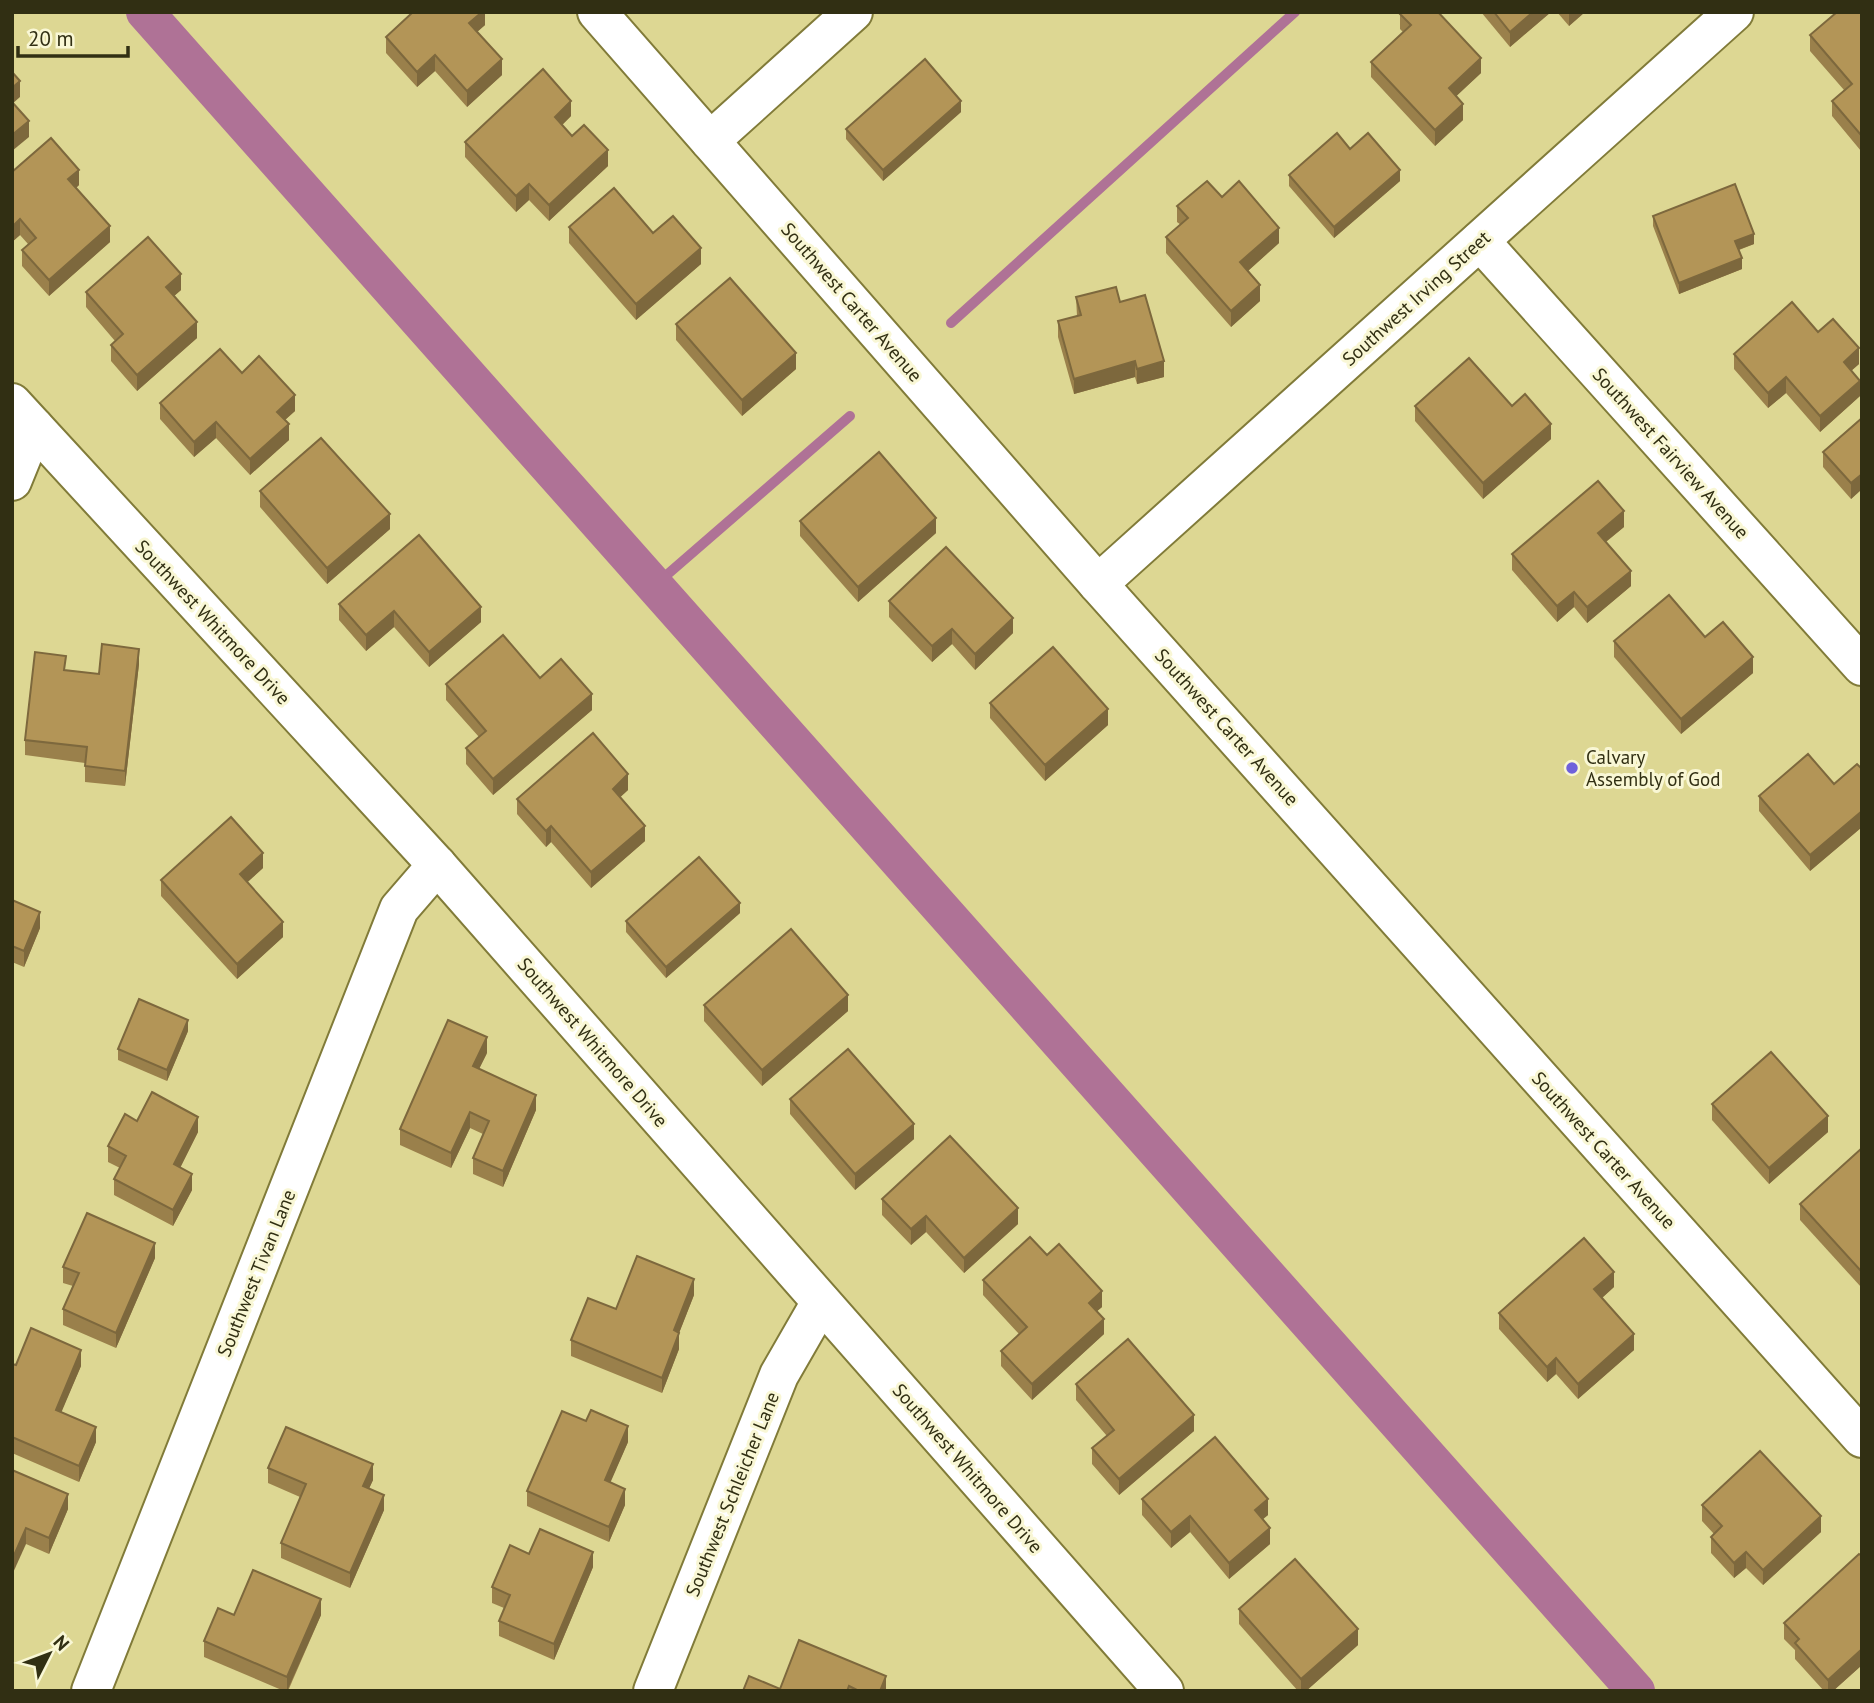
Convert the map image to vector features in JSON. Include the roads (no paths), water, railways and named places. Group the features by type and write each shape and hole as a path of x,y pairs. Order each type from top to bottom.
{"street":[{"name":"Southwest Carter Avenue","path":"597,12 1098,584 1862,1438"},
{"path":"710,141 853,12"},
{"name":"Southwest Irving Street","path":"1098,584 1734,12"},
{"name":"Southwest Fairview Avenue","path":"1480,241 1862,666"},
{"path":"12,481 23,415"},
{"name":"Southwest Whitmore Drive","path":"23,415 437,865 1164,1691"},
{"name":"Southwest Tivan Lane","path":"91,1691 399,909 437,865"},
{"name":"Southwest Schleicher Lane","path":"653,1691 779,1375 821,1302"}],"waterway":[{"path":"145,12 1636,1691"},
{"path":"951,323 1295,12"},
{"path":"654,586 850,416"}],"place":[{"name":"Calvary Assembly of God","path":"1572,768"}]}
